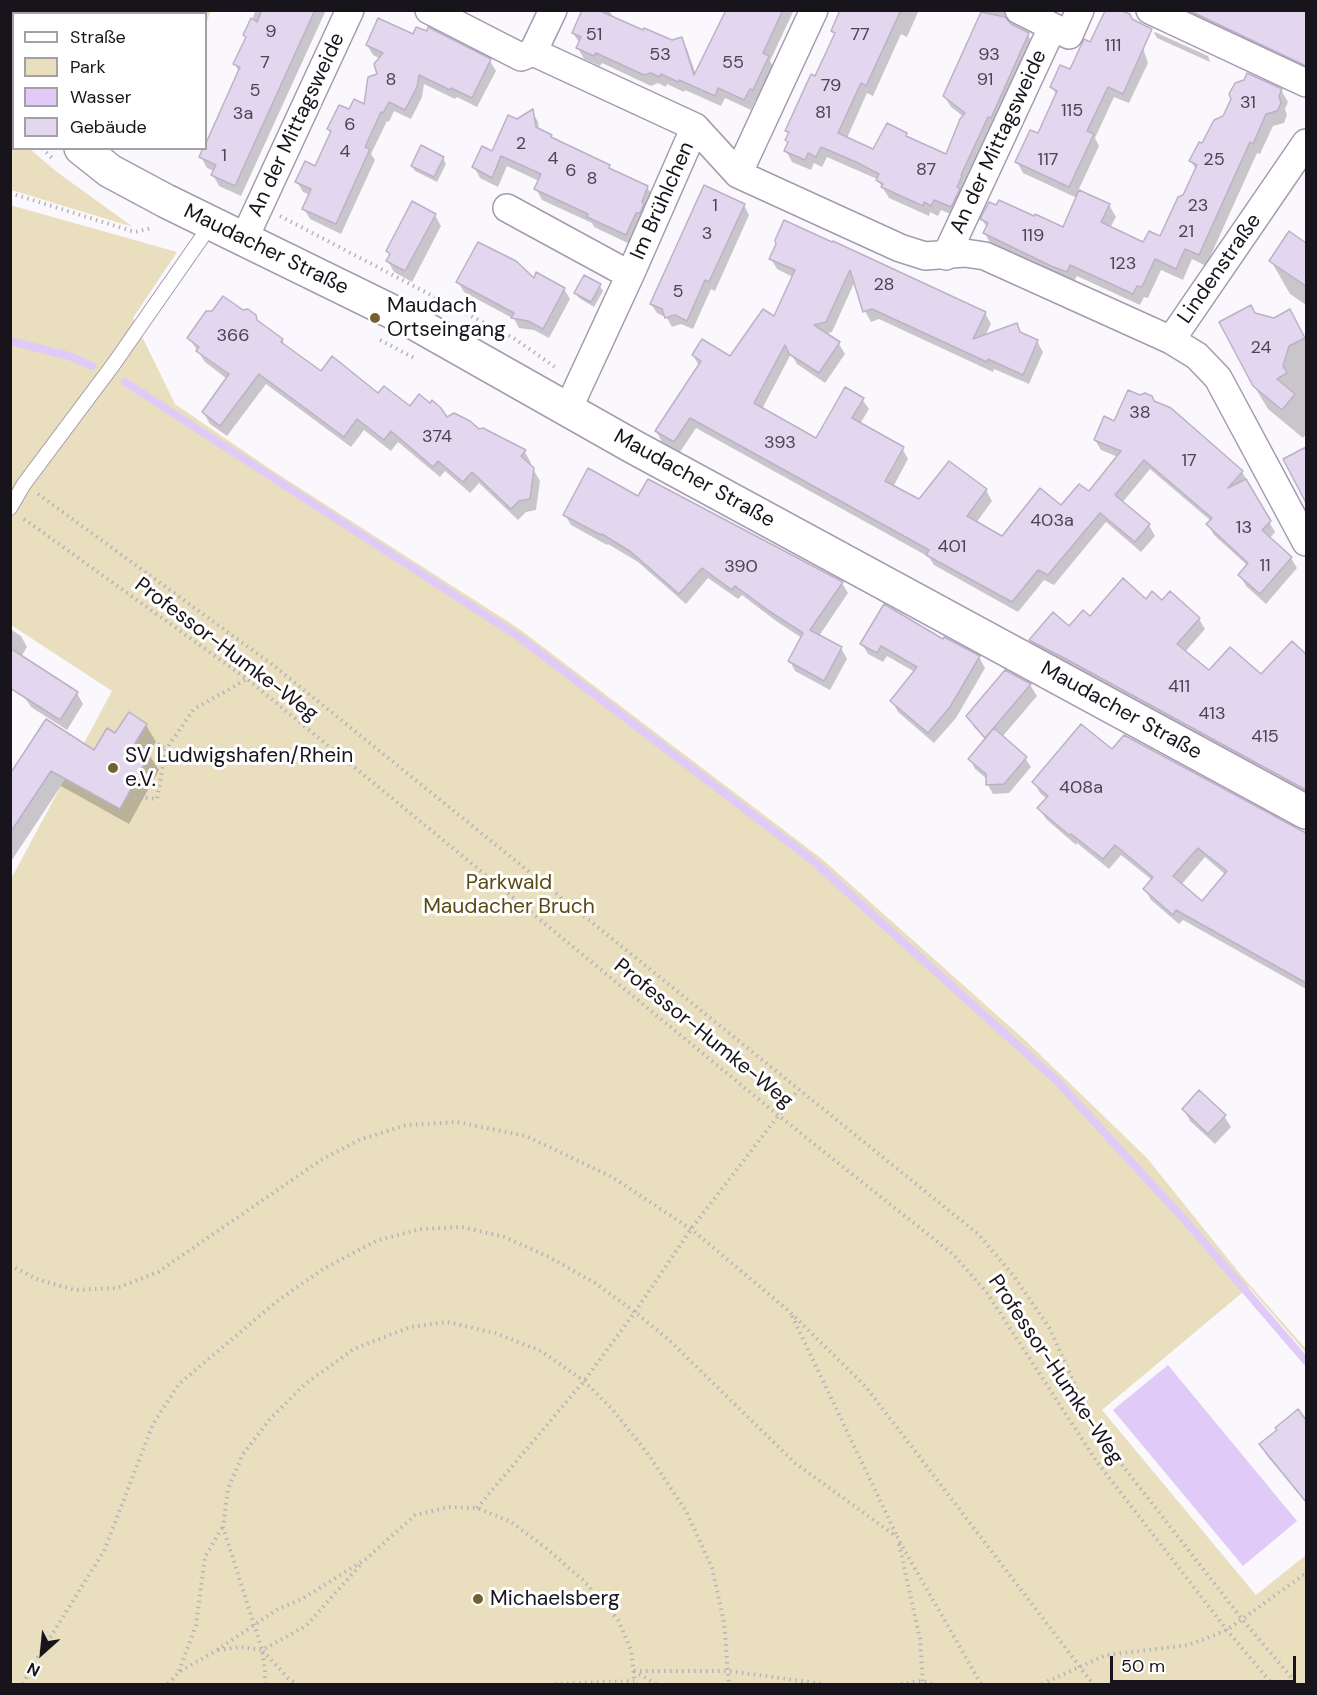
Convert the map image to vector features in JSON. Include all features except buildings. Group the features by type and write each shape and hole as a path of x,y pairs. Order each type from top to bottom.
{"street":[{"name":"An der Mittagsweide","path":"244,239 350,10"},
{"name":"An der Mittagsweide","path":"429,10 521,57 533,52 695,127 738,174 900,248 925,256 965,254 985,256 1171,340"},
{"path":"533,52 553,10"},
{"path":"738,174 814,10"},
{"name":"An der Mittagsweide","path":"946,256 1034,16 1069,35 1080,10"},
{"path":"1150,10 1306,83"},
{"name":"Im Brühlchen","path":"568,409 630,276 695,127"},
{"name":"Lindenstraße","path":"1306,143 1171,340 1197,356 1218,378 1306,542"},
{"name":"Maudacher Straße","path":"84,150 110,171 413,322 682,473 1306,812"},
{"name":"Im Brühlchen","path":"507,208 630,276"}],"lane":[{"path":"15,513 24,484 113,365 212,223"}],"path":[{"path":"10,193 135,232 152,228"},
{"path":"24,484 273,665 978,1234 1013,1275 1050,1329 1087,1413 1112,1452 1242,1619 1297,1684"},
{"name":"Professor-Humke-Weg","path":"15,513 247,679 778,1115 954,1256 987,1293 1097,1462 1227,1630 1272,1684"},
{"path":"128,796 157,799 166,749 194,710 247,679"},
{"path":"142,735 166,749"},
{"path":"477,1508 584,1381 635,1312 691,1229 798,1090"},
{"path":"10,1265 39,1280 75,1290 117,1288 158,1272 321,1160 359,1140 406,1125 447,1122 458,1122 526,1136 612,1177 691,1229 790,1312 866,1387 1093,1684"},
{"path":"23,1684 104,1551 153,1424 178,1384 276,1302 323,1269 376,1241 420,1229 462,1227 504,1237 549,1257 595,1283 635,1312 676,1347 795,1463 897,1537 920,1639 922,1683"},
{"path":"790,1312 897,1537 981,1684"},
{"path":"168,1684 178,1672 196,1625 205,1557 223,1527 228,1489 243,1454 270,1419 305,1384 354,1349 410,1327 447,1322 495,1333 541,1351 584,1381 612,1408 641,1445 686,1511 712,1568 724,1622 729,1684"},
{"path":"218,1650 240,1647 262,1650 306,1626 366,1559 414,1515 449,1507 477,1508 511,1522 546,1548 584,1581 618,1620 631,1650 635,1683 555,1684"},
{"path":"223,1527 262,1650 265,1684"},
{"path":"178,1672 218,1650 278,1609 302,1599 366,1559"},
{"path":"1042,1684 1106,1655 1189,1645 1227,1630 1306,1573"},
{"path":"262,1650 288,1678 297,1684"},
{"path":"634,1671 729,1671 823,1684"},
{"path":"634,1671 656,1684"},
{"path":"901,1684 932,1684"}],"green space":[{"path":"211,11 207,21 207,12 62,12"},
{"path":"10,125 12,127 12,150 31,150 57,172 133,227 11,190"},
{"name":"Parkwald Maudacher Bruch","path":"10,205 177,252 133,318 175,404 270,469 518,628 822,859 1026,1041 1147,1158 1241,1275 1306,1349 1306,1353 1249,1287 1102,1410 1256,1595 1306,1555 1306,1684 11,1684 11,879 112,691 11,625"}],"water":[{"path":"1168,1365 1297,1521 1243,1566 1113,1410"}],"waterway":[{"path":"10,341 69,356 92,366"},
{"path":"125,382 519,637 812,860 1056,1080 1190,1226 1306,1361"}],"place":[{"name":"Maudach Ortseingang","path":"375,318"},
{"name":"SV Ludwigshafen/Rhein e.V.","path":"113,768"},
{"name":"Michaelsberg","path":"478,1599"}]}
